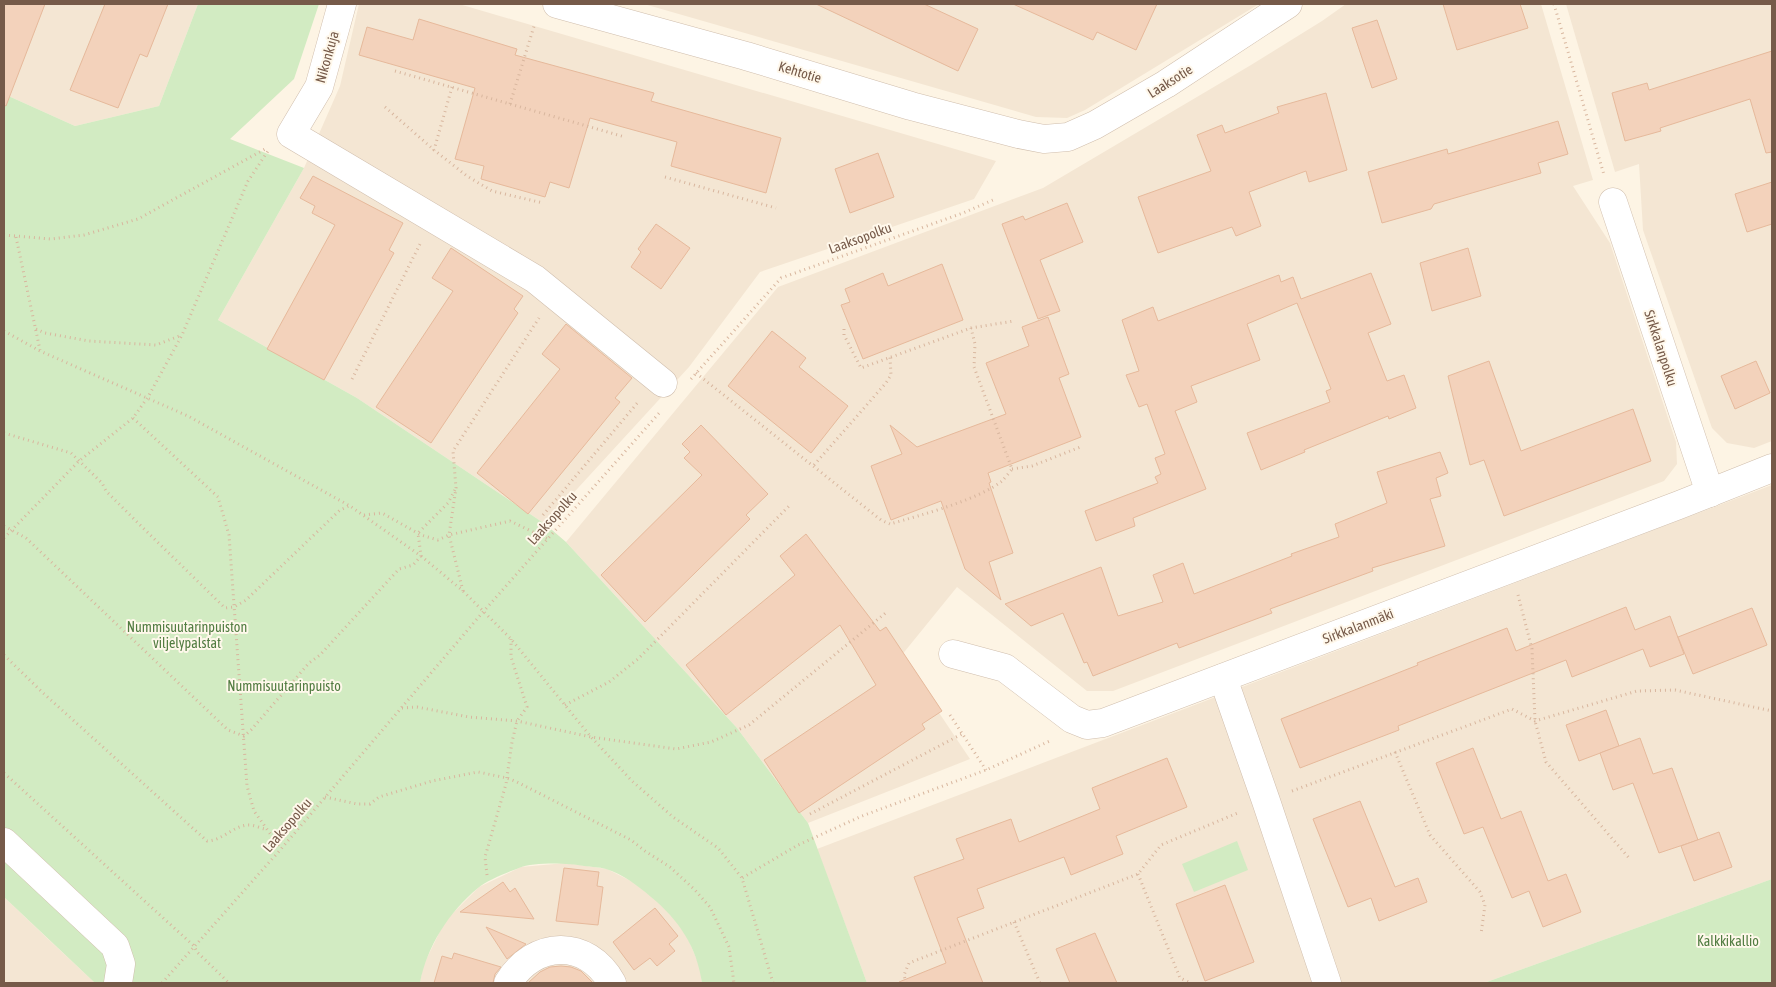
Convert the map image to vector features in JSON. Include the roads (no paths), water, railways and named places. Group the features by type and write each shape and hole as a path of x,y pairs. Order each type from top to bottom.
{"street":[{"name":"Nikonkuja","path":"342,4 319,87 281,140 435,220 535,279 668,388"},
{"name":"Laaksotie","path":"1044,139 1068,137 1095,125 1166,84 1288,4"},
{"name":"Kehtotie","path":"547,10 746,56 911,106 1044,139"},
{"name":"Sirkkalanpolku","path":"1612,202 1710,493"},
{"name":"Sirkkalanmäki","path":"953,654 1005,668 1072,720 1087,725 1103,723 1772,468"},
{"path":"1223,678 1326,983"},
{"path":"4,842 115,946 121,964 118,983"},
{"path":"508,983 517,970 528,960 542,953 557,950 570,950 582,954 597,963 606,972 612,983"}],"park label":[{"name":"Nummisuutarinpuiston viljelypalstat","path":"187,636"},
{"name":"Nummisuutarinpuisto","path":"284,686"},
{"name":"Kalkkikallio","path":"1728,941"}]}
